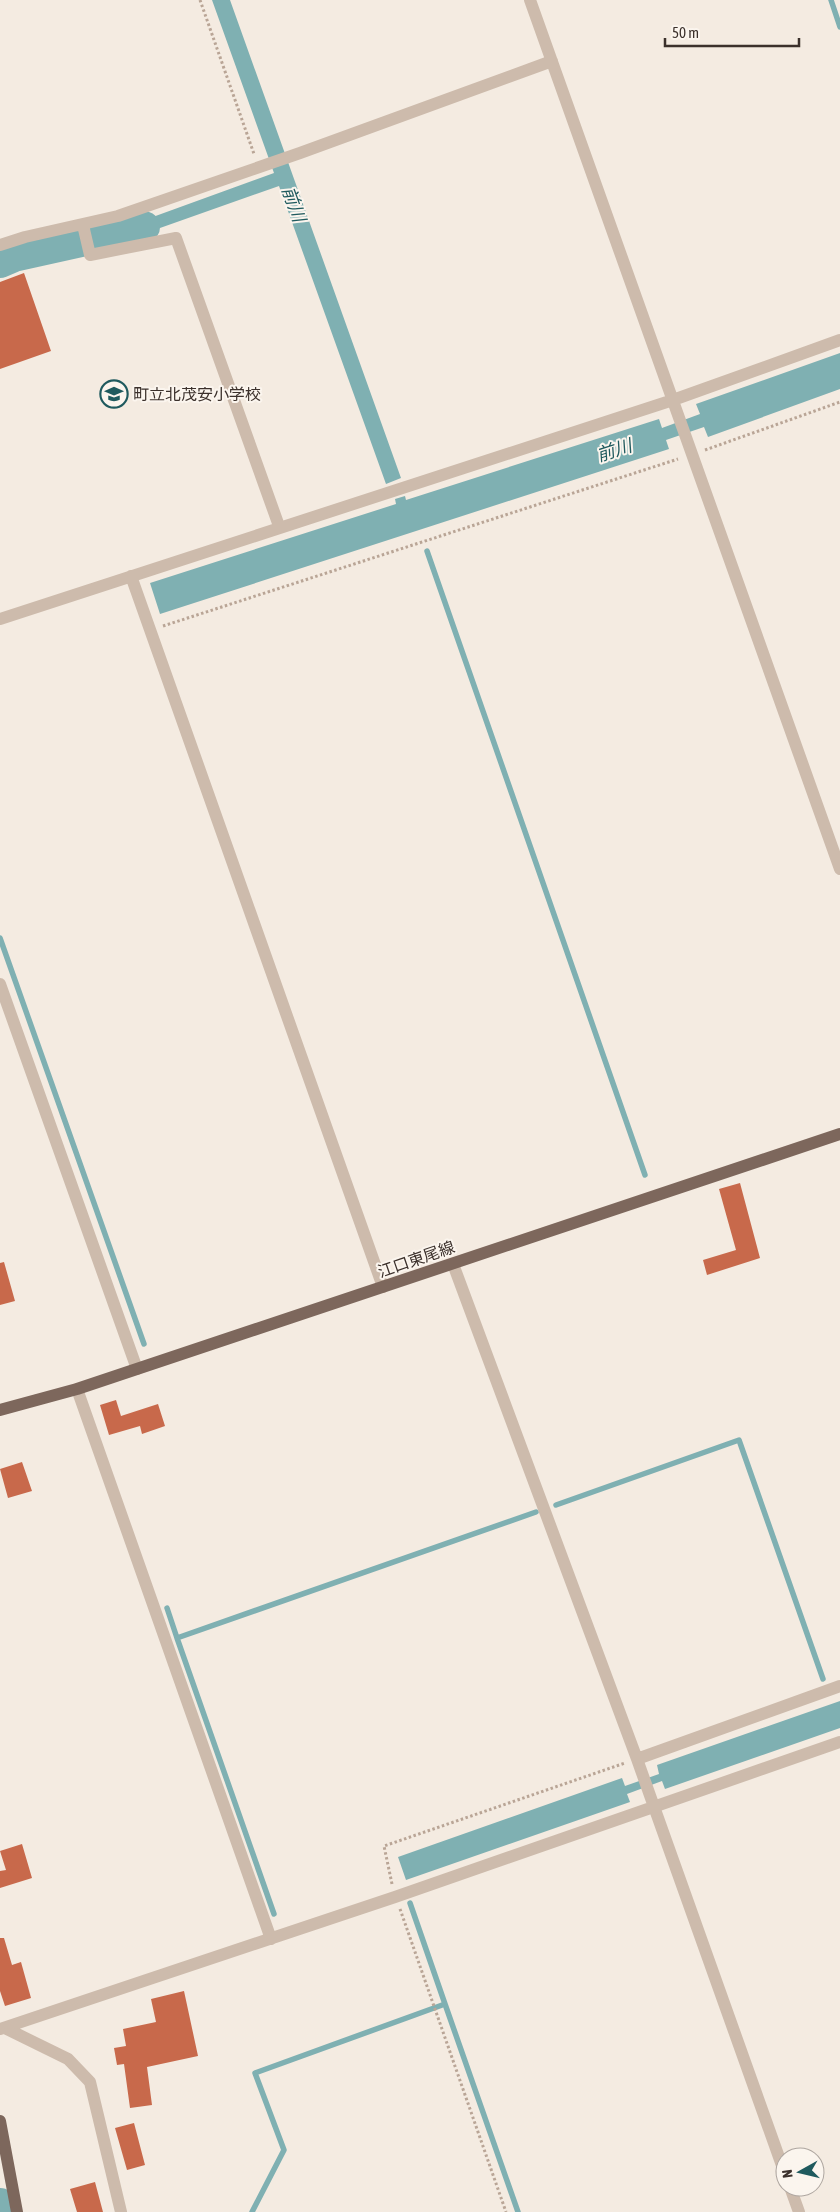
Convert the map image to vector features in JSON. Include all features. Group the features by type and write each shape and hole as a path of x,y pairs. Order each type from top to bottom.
{"main road":[{"name":"江口東尾線","path":"0,1410 77,1389 840,1134"},
{"path":"0,2121 17,2212"}],"street":[{"path":"530,0 840,869"},
{"path":"0,246 25,238 83,227 118,216 289,157 552,61"},
{"path":"83,227 90,255 176,238 279,526"},
{"path":"0,619 279,526 673,400 840,340"},
{"path":"132,576 383,1287"},
{"path":"0,984 137,1369"},
{"path":"453,1264 648,1789 775,2147"},
{"path":"77,1389 271,1939"},
{"path":"637,1759 840,1686"},
{"path":"2,2028 395,1897 840,1742"},
{"path":"2,2028 68,2059 90,2082 121,2212"},
{"path":"794,2197 799,2212"}],"path":[{"path":"200,0 263,165"},
{"path":"151,630 692,454 840,402"},
{"path":"506,2212 395,1897 384,1846 637,1759"}],"water":[{"path":"212,0 230,0 401,478 386,484 279,186 160,228 101,240 99,233 139,222 274,173"},
{"path":"840,353 840,389 708,437 704,427 666,440 669,449 160,614 150,583 396,504 395,499 405,496 406,500 659,419 662,428 700,414 696,404"},
{"path":"840,1701 840,1728 665,1789 662,1781 627,1794 630,1802 406,1880 398,1857 622,1778 625,1786 659,1774 657,1765"}],"building":[{"path":"24,273 51,351 0,369 0,282"},
{"path":"740,1183 760,1258 707,1275 703,1260 736,1250 719,1189"},
{"path":"4,1262 15,1301 0,1305 0,1263"},
{"path":"116,1400 121,1416 158,1404 165,1426 142,1434 140,1426 109,1435 100,1405"},
{"path":"22,1462 32,1491 8,1498 0,1469"},
{"path":"22,1844 32,1878 0,1888 0,1871 6,1870 0,1851"},
{"path":"0,1938 4,1938 12,1965 21,1962 31,1998 5,2006 0,1991"},
{"path":"184,1991 198,2056 147,2067 152,2105 130,2108 124,2064 117,2065 114,2048 126,2046 123,2029 156,2022 151,1999"},
{"path":"134,2123 145,2165 127,2170 115,2128"},
{"path":"95,2182 103,2212 77,2212 70,2189"}],"waterway":[{"path":"831,0 840,27"},
{"name":"前川","path":"0,262 14,256 144,227"},
{"path":"427,551 645,1175"},
{"path":"0,938 144,1344"},
{"path":"556,1505 739,1440 823,1679"},
{"path":"167,1608 177,1638 536,1512"},
{"path":"177,1638 274,1914"},
{"path":"252,2212 284,2150 255,2073 445,2004 410,1903"},
{"path":"445,2004 518,2212"},
{"name":"前川","path":"0,2204 1,2212"}],"place":[{"name":"町立北茂安小学校","path":"114,394"}]}
